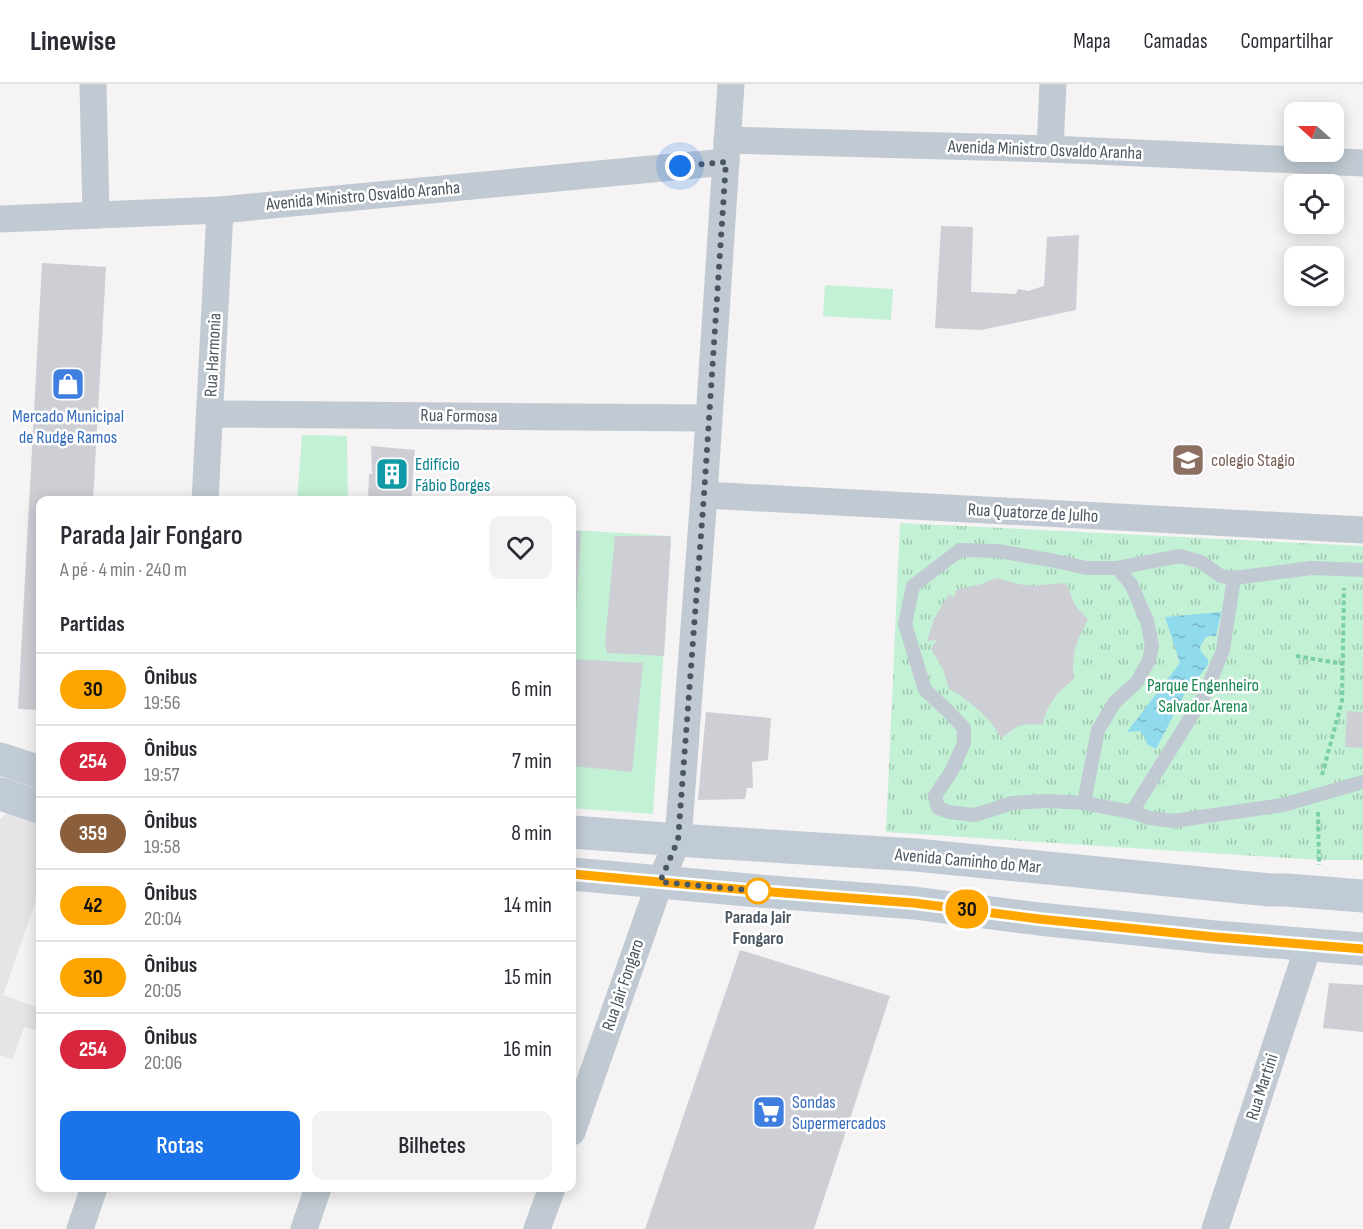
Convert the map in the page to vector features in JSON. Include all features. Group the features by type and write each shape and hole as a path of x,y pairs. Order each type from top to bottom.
{"main road":[{"path":"0,759 36,771"},
{"path":"0,795 36,806"},
{"name":"Avenida Caminho do Mar","path":"576,832 916,855 1270,890 1363,896"},
{"path":"576,874 914,903 1039,919 1363,949"},
{"path":"1215,937 1250,924 1260,916 1270,890"}],"street":[{"path":"93,84 96,215"},
{"name":"Rua Jair Fongaro","path":"576,1121 660,882 678,840 704,495 731,84"},
{"path":"1050,150 1053,84"},
{"name":"Avenida Ministro Osvaldo Aranha","path":"0,219 220,210 727,151 1050,150 1363,163"},
{"name":"Rua Harmonia","path":"205,496 220,210"},
{"name":"Rua Formosa","path":"210,414 708,418"},
{"name":"Rua Quatorze de Julho","path":"704,495 1363,530"},
{"name":"Rua Martini","path":"1215,1229 1309,945"},
{"path":"80,1229 93,1192"},
{"path":"304,1229 317,1192"},
{"path":"537,1229 551,1192"}],"lane":[{"path":"1363,570 1312,568 1234,578 1221,576 1201,562 1180,556 1117,568 1087,568 998,551 960,550 913,586 905,624 925,690 964,728 964,743 951,772 935,796 938,808 975,815 1012,803 1048,801 1084,803 1173,821 1283,805 1363,782"},
{"path":"1084,803 1098,730 1115,702 1137,682 1149,660 1152,646 1147,621 1131,585 1117,568"},
{"path":"1132,812 1205,694 1223,650 1234,578"}],"path":[{"path":"1319,870 1317,794 1342,701 1345,569"},
{"path":"1296,656 1343,664"}],"shaded area":[{"path":"7,813 36,820 36,900 3,995 36,1007 36,1030 24,1027 13,1059 0,1055 0,819"}],"green space":[{"path":"825,285 893,289 891,320 823,316"},
{"path":"302,435 347,436 348,496 297,496"},
{"name":"Parque Engenheiro Salvador Arena","path":"900,523 1363,546 1363,860 1319,860 886,832"},
{"path":"576,530 671,536 653,814 576,808"}],"water":[{"path":"1221,612 1216,636 1205,638 1200,647 1201,652 1208,659 1208,665 1184,695 1156,749 1147,744 1140,731 1127,732 1180,663 1165,617"}],"building":[{"path":"941,226 973,227 971,292 1016,294 1018,289 1028,291 1044,286 1047,237 1079,235 1076,310 981,330 935,328"},
{"name":"Mercado Municipal de Rudge Ramos","path":"42,263 106,267 93,496 36,496 36,710 18,709"},
{"name":"Edifício Fábio Borges","path":"371,446 415,450 411,496 368,496 369,474 372,474"},
{"path":"576,531 581,531 576,610"},
{"path":"615,536 671,536 664,656 607,653 605,643"},
{"path":"997,578 1030,586 1066,583 1075,605 1088,620 1074,652 1074,679 1058,693 1049,706 1043,725 1018,726 1001,738 981,712 949,689 943,669 931,649 937,640 927,641 934,619 949,594 954,598 956,590"},
{"path":"576,659 643,663 632,772 576,766"},
{"path":"1347,711 1363,712 1363,748 1345,747"},
{"path":"706,712 771,718 768,760 752,762 753,788 747,788 745,799 698,800"},
{"name":"Sondas Supermercados","path":"740,950 890,996 814,1229 645,1229"},
{"path":"1329,983 1363,985 1363,1032 1323,1028"}],"bus line":[{"name":"30","path":"576,874 914,903 1039,919 1363,949"}],"place":[{"name":"Mercado Municipal de Rudge Ramos","path":"68,384"},
{"name":"colegio Stagio","path":"1188,460"},
{"name":"Edifício Fábio Borges","path":"392,474"},
{"name":"Parada Jair Fongaro","path":"758,891"},
{"name":"Sondas Supermercados","path":"769,1112"}],"route":[{"path":"680,166 726,162 678,840 660,882 758,891"}]}
